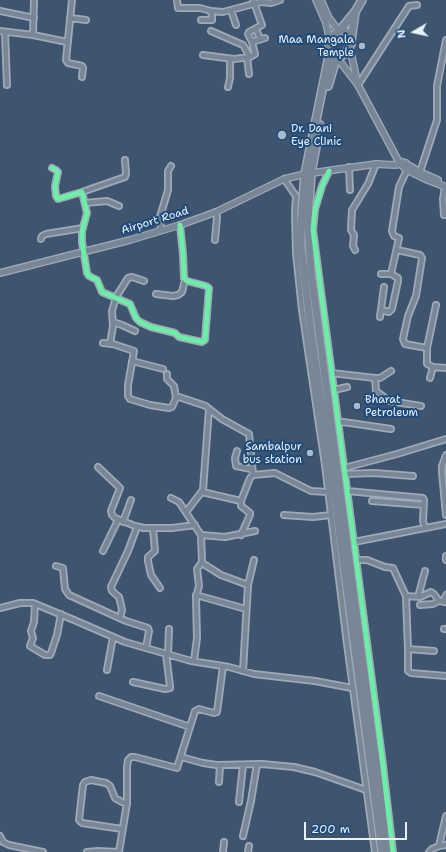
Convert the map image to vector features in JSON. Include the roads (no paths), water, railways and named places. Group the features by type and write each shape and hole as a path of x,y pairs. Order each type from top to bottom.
{"highway":[{"path":"334,58 345,54 350,44 356,12 362,0"},
{"path":"356,12 334,34 328,49 334,58 308,174 301,217 302,246 305,282 321,372 388,852"},
{"path":"339,30 346,32 349,35 350,44"},
{"path":"321,372 333,484 382,852"}],"main road":[{"path":"316,0 326,23 330,41"},
{"path":"320,0 329,18 339,30"},
{"path":"350,44 352,64 358,85 397,158 407,170 425,179 446,186"},
{"path":"334,58 358,85"},
{"name":"Airport Road","path":"0,273 130,240 180,225 216,212 284,179 349,167 376,164 403,164"},
{"path":"403,164 446,186"}],"street":[{"path":"33,35 34,0"},
{"path":"72,0 66,62 82,66 82,77"},
{"path":"177,0 178,8 200,8 223,12 254,2 271,3 280,0"},
{"path":"203,55 240,59 255,54 248,33 262,26 262,24 254,2"},
{"path":"358,85 409,6 417,5"},
{"path":"232,10 236,25"},
{"path":"0,11 34,18"},
{"path":"201,20 212,20 211,11"},
{"path":"70,18 86,20"},
{"path":"252,42 263,38 256,29"},
{"path":"211,31 243,44 248,57 249,74"},
{"path":"7,85 6,53 3,32 33,35 67,42"},
{"path":"420,172 437,120 437,86 446,40"},
{"path":"0,53 6,53"},
{"path":"228,87 230,78 230,59"},
{"path":"52,168 58,172 56,196 58,199 83,193 125,177 125,160"},
{"path":"355,250 353,246 354,235 351,230 352,210 368,184 376,164"},
{"path":"160,230 160,217 168,190 168,171 171,166"},
{"path":"349,167 350,190"},
{"path":"390,274 399,238 394,236 392,231 399,187 407,170"},
{"path":"330,171 322,186 315,210 313,230 328,492 352,688 375,852"},
{"path":"284,179 296,196 296,253 321,372 334,390 393,852"},
{"path":"444,215 443,199 446,186"},
{"path":"83,193 87,213 82,237 88,275 98,280 102,292 130,304 136,318 140,322 154,328 173,332 181,337 204,342 209,288 185,280"},
{"path":"85,203 107,201 119,206"},
{"path":"215,240 216,212"},
{"path":"156,294 173,296 182,292 185,280 180,225"},
{"path":"40,239 46,234 83,228"},
{"path":"397,250 420,255 422,258 416,296 408,316 403,339 405,344 427,348"},
{"path":"381,274 390,274 398,278 390,312 381,310"},
{"path":"110,344 113,322 112,311 116,298 128,278 132,277 144,281"},
{"path":"380,317 384,287"},
{"path":"436,304 427,348 427,364 433,367 446,368"},
{"path":"113,322 122,324 135,331"},
{"path":"103,343 134,351 128,385 130,398 167,408 172,407 176,398 174,386 167,379 167,374"},
{"path":"132,362 163,369"},
{"path":"430,378 433,367"},
{"path":"321,372 380,378 391,371"},
{"path":"375,378 376,391 389,401 421,406"},
{"path":"334,390 347,387"},
{"path":"176,398 182,398 206,406 222,419 249,434 253,475 250,478 241,501 241,506 250,513 250,515 241,535"},
{"path":"186,512 202,492 204,484 209,412 208,408"},
{"path":"338,423 343,422 391,429"},
{"path":"344,468 446,439"},
{"path":"237,451 235,458 236,466 251,469 253,475"},
{"path":"446,455 442,466 442,472 446,515"},
{"path":"98,467 120,488 111,511 112,515 118,520 137,527 172,528 195,525"},
{"path":"253,475 276,473 311,491 328,492"},
{"path":"345,474 374,473 413,476"},
{"path":"347,491 421,497 424,500 423,521 425,528"},
{"path":"202,492 241,501"},
{"path":"171,498 176,499 201,535 202,564 197,569 199,586 196,595 197,638 194,661"},
{"path":"123,522 131,500"},
{"path":"372,501 424,505"},
{"path":"284,515 313,517 331,515"},
{"path":"103,551 118,520"},
{"path":"354,542 446,524"},
{"path":"120,618 122,610 119,597 112,591 111,587 128,551 137,527"},
{"path":"153,528 155,551 148,557 148,561 151,575 160,588"},
{"path":"201,535 224,537 241,535 255,531"},
{"path":"243,671 248,585 254,560"},
{"path":"356,560 368,560 385,567 393,568 406,596 408,649 407,670 409,672 446,676"},
{"path":"202,564 224,577 248,585"},
{"path":"56,566 62,567 64,570 65,589 67,594 120,618 148,628 149,631 146,648"},
{"path":"418,597 425,571"},
{"path":"406,596 418,597 431,592 443,602"},
{"path":"196,595 246,609"},
{"path":"443,602 446,595"},
{"path":"0,608 20,602 35,604 113,637 167,654 254,674 315,681 352,688"},
{"path":"420,605 443,602"},
{"path":"35,604 32,631 33,638 30,646 46,655 50,655 51,653 57,635 61,614"},
{"path":"133,682 165,689 170,688 167,654 169,628"},
{"path":"107,670 113,637"},
{"path":"408,649 434,651"},
{"path":"87,852 119,852 127,804 127,763 131,757 175,769 179,767 194,712 197,709 214,713 217,712 223,666"},
{"path":"100,696 190,727"},
{"path":"181,757 203,763 220,765 256,764 289,766 305,769 366,790"},
{"path":"243,836 251,801 256,764"},
{"path":"219,782 220,765"},
{"path":"238,802 243,765"},
{"path":"122,829 82,823 79,820 85,782 91,780 106,783 110,786 117,800 127,804"},
{"path":"439,846 446,816"},
{"path":"0,836 3,842 9,845 43,852"},
{"path":"223,852 224,842"},
{"path":"429,852 432,848 446,845"},
{"path":"248,852 249,846"}],"place":[{"name":"Maa Mangala Temple","path":"362,46"},
{"name":"Dr. Dani Eye Clinic","path":"282,135"},
{"name":"Bharat Petroleum","path":"357,406"},
{"name":"Sambalpur bus station","path":"310,453"}]}
